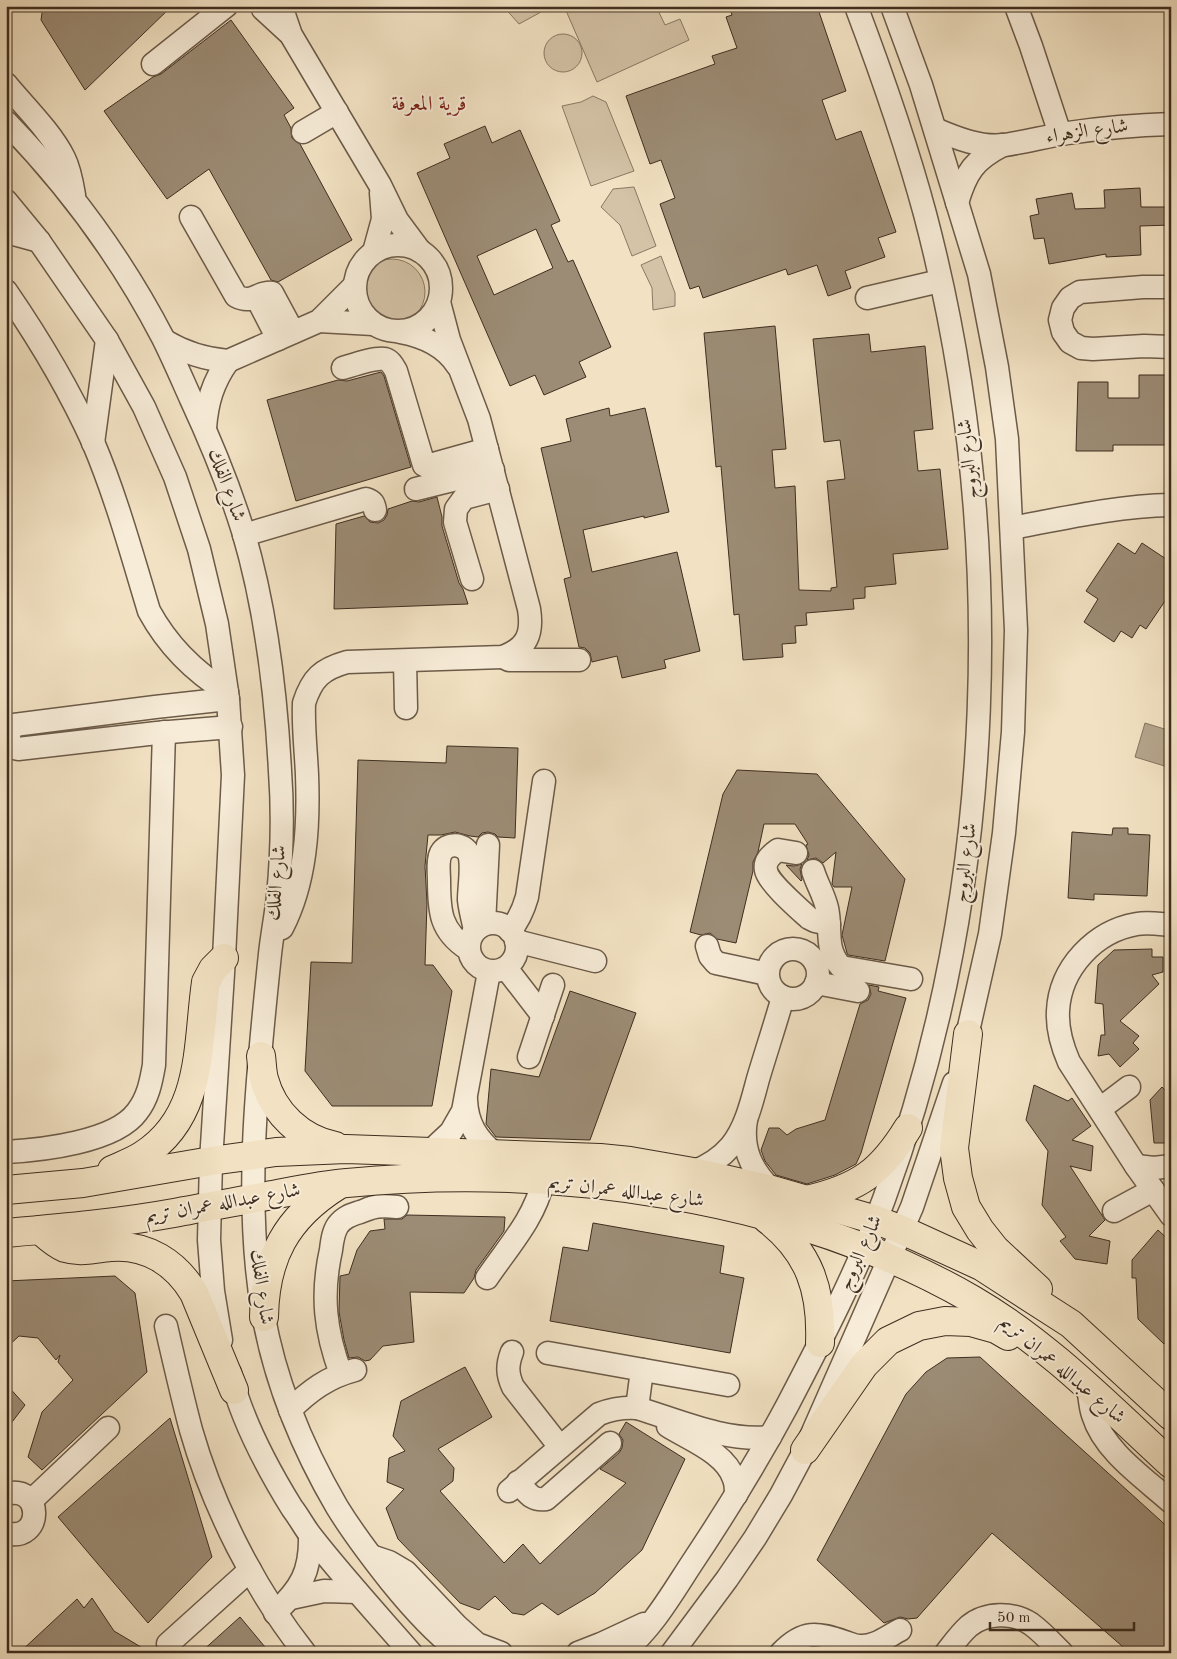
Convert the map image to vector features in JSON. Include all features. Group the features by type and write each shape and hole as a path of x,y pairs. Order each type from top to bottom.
{"main road":[{"path":"83,1183 143,1155 163,1139 178,1120 189,1098 195,1075 206,982 213,969 224,958"},
{"path":"968,1034 954,1148 958,1178 966,1207 980,1230 995,1249 1033,1283 1071,1324"},
{"path":"261,1056 263,1078 272,1099 284,1116 302,1133 323,1144 346,1148"},
{"path":"808,1200 833,1194 856,1184 877,1168 895,1149 908,1128"},
{"name":"شارع عبدالله عمران تريم","path":"6,1190 83,1183 255,1154 346,1148 600,1158 693,1172 766,1202 864,1248 890,1258 973,1300 1013,1326 1066,1368 1171,1464"},
{"name":"شارع عبدالله عمران تريم","path":"6,1234 107,1223 342,1183 390,1179 438,1177 538,1180 616,1186 689,1197 766,1202 808,1200 876,1220 981,1266 1071,1324 1171,1416"},
{"path":"264,1318 264,1294 269,1272 277,1251 288,1231 303,1212 322,1196 342,1183"},
{"path":"766,1202 780,1229 796,1248 809,1269 817,1293 821,1318 820,1343"},
{"path":"40,1230 64,1248 79,1251 117,1247 139,1249 159,1257 176,1270 194,1293 234,1390"},
{"path":"805,1450 864,1365 888,1341 919,1326 945,1321 971,1322 996,1329 1066,1368"}],"street":[{"path":"204,6 149,60 226,6"},
{"name":"شارع البروج","path":"622,1653 635,1643 656,1618 736,1495 770,1437 820,1343 864,1248 876,1220 908,1128 930,1052 957,927 972,820 977,741 980,621 974,501 968,441 942,287 926,218 889,96 856,6"},
{"name":"شارع البروج","path":"672,1653 755,1538 805,1450 912,1207 952,1089 968,1034 991,925 1004,833 1013,732 1016,630 1007,439 997,367 978,274 921,85 892,6"},
{"path":"1016,6 1060,134"},
{"path":"266,7 291,35 380,185 397,220 420,251 430,260 438,273 441,287 439,302 433,313 424,323 413,329 400,332"},
{"path":"6,84 53,140 64,158 71,178 75,199"},
{"path":"306,137 340,117"},
{"name":"شارع الفلك","path":"6,122 75,199 108,244 133,284 165,341 204,428 226,481 244,535 257,588 266,641 278,730 281,774 282,833 278,893 261,1056 255,1154 256,1259 264,1318 274,1365 290,1410 322,1481 345,1520 370,1556 424,1621 462,1653"},
{"name":"شارع الزهراء","path":"934,129 980,144 1003,145 1100,128 1171,124"},
{"name":"شارع الزهراء","path":"957,203 963,182 975,163 988,152 1003,145"},
{"path":"374,252 383,219 380,185"},
{"path":"6,201 38,241 107,340 144,407 178,486 199,549 217,624 228,696 233,775 211,1161 210,1240 213,1291 221,1341 234,1390 257,1445 279,1488 310,1535 411,1653"},
{"path":"191,217 236,296 250,300 267,293 272,294 286,335"},
{"path":"6,232 38,241"},
{"path":"420,251 404,245 388,246 374,252 364,261 357,273 354,286 356,300 362,314 373,324 386,330 416,335 444,351 455,362 465,379"},
{"path":"204,428 211,390 218,374 228,361 319,321 354,286"},
{"path":"869,304 942,287"},
{"path":"1171,287 1143,287 1080,292 1070,298 1063,308 1060,320 1063,332 1070,342 1081,348 1171,347"},
{"path":"6,291 29,324 63,382 93,443 112,494 153,619 177,653 228,696"},
{"path":"271,952 286,920 298,884 305,848 308,811 304,703 309,688 318,675 331,666 355,661 503,657 514,653 523,645 529,634 530,616 491,462 479,419 449,340 439,302"},
{"path":"319,321 373,324"},
{"path":"93,443 107,340"},
{"path":"165,341 179,350 195,356 228,361"},
{"path":"343,368 374,360 384,359 392,363 423,460 491,462"},
{"path":"416,489 491,462"},
{"path":"472,579 455,522 456,508 491,462"},
{"path":"244,535 366,499 371,500 374,504 374,510"},
{"path":"1012,528 1111,509 1142,505 1171,505"},
{"path":"523,645 560,647"},
{"path":"503,657 509,660 579,660"},
{"path":"405,661 406,708"},
{"path":"228,696 14,725 8,736 11,747 18,749 164,732 231,727"},
{"path":"6,1152 58,1146 117,1130 137,1113 150,1091 154,1065 164,732"},
{"path":"497,945 518,921 525,904 544,780"},
{"path":"544,1012 497,945 469,901 469,854 463,847 455,845 447,847 441,852 439,860 440,914 448,930 458,943 497,945 594,964"},
{"path":"428,1152 451,1132 458,1122 466,1099 497,945 493,846"},
{"path":"796,853 778,850 768,858 765,869 771,880 819,921"},
{"path":"815,877 819,921 835,960 842,966 911,979"},
{"path":"439,903 469,901"},
{"path":"801,950 819,921"},
{"path":"1114,1211 1165,1201 1136,1166 1069,1062 1062,1046 1058,1028 1061,992 1067,975 1077,960 1089,947 1104,936 1120,928 1137,924 1155,923 1171,925"},
{"path":"712,945 730,955 769,968"},
{"path":"794,949 801,950 814,959 817,979 806,996 790,999 783,997 772,988 769,968 780,952 794,949"},
{"path":"817,979 859,986"},
{"path":"529,1057 553,985"},
{"path":"693,1172 708,1166 726,1151 740,1132 783,997"},
{"path":"1100,1109 1129,1087"},
{"path":"466,1099 470,1125 481,1141 495,1154"},
{"path":"746,1117 744,1130 748,1157 766,1202"},
{"path":"1136,1166 1154,1168 1171,1166"},
{"path":"483,1275 532,1211 539,1197 538,1180"},
{"path":"290,1410 313,1388 348,1372 332,1349 327,1323 325,1306 326,1270 332,1245 352,1226 362,1212 379,1206 398,1208"},
{"path":"166,1326 192,1432 205,1471 250,1570 275,1613 305,1653"},
{"path":"516,1353 518,1370 524,1384 559,1447"},
{"path":"548,1353 728,1385"},
{"path":"637,1408 642,1370"},
{"path":"1088,1388 1092,1414 1100,1432 1111,1448 1171,1502"},
{"path":"499,1393 559,1447"},
{"path":"610,1443 546,1499 537,1500 513,1486 599,1414 611,1409 637,1408 728,1436 770,1437"},
{"path":"637,1408 720,1457 729,1468 735,1481 736,1495"},
{"path":"31,1501 108,1428"},
{"path":"6,1494 19,1492 31,1501 35,1515 33,1522 23,1532 15,1534 6,1533"},
{"path":"275,1613 291,1598 301,1584 308,1568 310,1535"},
{"path":"370,1556 389,1562 406,1572 457,1626 478,1644 501,1653"},
{"path":"168,1644 250,1570"},
{"path":"291,1598 324,1591 357,1592"},
{"path":"946,1653 969,1627 978,1621 1000,1615 1022,1619 1032,1624 1062,1653"},
{"path":"578,1653 602,1644 656,1618"},
{"path":"781,1653 793,1641 809,1635 820,1634 854,1646 861,1646 874,1644 900,1630"},
{"path":"802,1653 811,1648 823,1647 837,1653"}],"shaded area":[{"path":"503,6 552,6 519,24"},
{"path":"564,6 656,6 665,25 680,19 689,40 597,82"},
{"path":"563,34 576,40 582,53 576,66 563,72 550,66 544,53 550,40"},
{"path":"593,96 606,102 634,171 591,186 562,106 581,102"},
{"path":"634,187 656,246 632,256 620,225 601,207 613,189"},
{"path":"661,256 675,293 675,306 653,310 652,288 641,265"},
{"path":"392,259 405,262 415,269 422,279 425,292 422,305 415,315 405,322 392,325 379,322 369,315 362,305 359,292 362,279 369,269 379,262"},
{"path":"1145,723 1171,731 1171,768 1135,757"}],"building":[{"path":"43,6 172,6 85,90 41,20"},
{"path":"729,6 817,6 846,91 822,100 836,140 861,131 896,232 878,238 885,257 845,271 851,288 828,296 817,265 788,275 786,269 703,298 699,286 690,289 660,204 675,198 661,160 650,164 626,96 715,64 712,56 737,48 726,17 732,15"},
{"path":"231,20 294,108 284,115 291,128 292,138 300,144 352,240 278,282 271,280 209,169 167,199 104,111 153,77 161,74"},
{"path":"485,126 492,143 520,130 560,221 551,225 568,262 573,260 611,347 579,362 586,377 544,395 535,375 510,386 417,173 450,158 444,144","holes":["536,229 553,268 494,295 477,256"]},
{"path":"1140,188 1141,207 1171,207 1171,225 1140,226 1141,255 1106,257 1106,254 1049,264 1044,238 1034,239 1030,216 1039,214 1036,199 1072,193 1075,209 1105,208 1104,190"},
{"path":"775,326 786,449 772,450 775,488 795,486 799,590 831,591 831,588 837,587 827,481 845,479 840,440 824,442 813,339 869,334 871,352 925,346 933,429 914,431 918,471 940,469 948,549 893,554 896,584 865,587 865,598 853,599 854,609 806,613 807,625 795,626 796,643 782,644 783,657 743,660 739,614 734,615 721,466 716,467 704,333"},
{"path":"381,372 384,376 411,467 296,501 267,400 338,380 347,381"},
{"path":"1139,375 1171,375 1171,445 1113,445 1113,451 1076,451 1078,382 1108,382 1108,398 1139,398"},
{"path":"609,408 610,416 645,408 669,512 583,530 592,572 677,552 700,651 664,660 666,668 622,678 617,656 592,662 590,653 585,648 579,647 564,579 571,577 541,448 571,441 566,419"},
{"path":"437,497 442,517 442,526 459,583 468,604 334,609 336,524 364,516 370,522 378,523 384,520 388,509 412,501 419,502"},
{"path":"1118,543 1135,554 1142,543 1169,561 1165,567 1171,570 1171,605 1165,601 1146,629 1140,625 1132,638 1121,631 1114,642 1084,622 1098,599 1086,591"},
{"path":"447,746 518,748 515,838 498,837 488,832 482,833 478,837 455,832 428,835 425,866 427,903 425,965 433,965 452,991 432,1106 332,1106 305,1071 311,962 352,963 358,760 446,763"},
{"path":"737,770 817,774 905,879 885,961 848,955 842,935 852,887 834,887 832,884 836,852 823,863 816,858 807,860 809,855 806,845 808,844 795,824 764,824 758,852 753,862 753,871 736,943 717,939 710,933 701,935 690,932 723,794"},
{"path":"1113,828 1128,828 1128,834 1150,835 1147,896 1094,894 1094,900 1068,898 1072,832 1112,835"},
{"path":"802,864 800,869 801,881 786,865"},
{"path":"1152,949 1152,957 1163,957 1163,972 1152,975 1159,984 1120,1021 1139,1036 1133,1043 1139,1049 1120,1067 1109,1054 1098,1056 1101,1035 1105,1035 1103,1004 1095,1003 1098,965 1114,950"},
{"path":"869,985 879,987 878,991 906,998 861,1153 856,1164 835,1175 807,1184 776,1175 765,1161 761,1150 769,1128 779,1128 787,1135 796,1129 825,1120 860,1004 868,1000 871,994"},
{"path":"570,991 636,1013 590,1140 496,1137 486,1124 491,1069 539,1077"},
{"path":"1034,1085 1068,1101 1072,1098 1091,1126 1072,1140 1093,1146 1091,1171 1070,1166 1105,1220 1089,1236 1110,1241 1107,1264 1075,1259 1060,1241 1066,1237 1042,1205 1048,1151 1026,1120"},
{"path":"1162,1087 1171,1096 1171,1143 1154,1143 1150,1100"},
{"path":"407,1215 505,1217 504,1231 476,1270 474,1278 464,1293 410,1292 414,1342 383,1346 370,1360 365,1361 358,1357 349,1358 339,1312 340,1276 349,1274 357,1250 370,1231 385,1229 384,1219 402,1219"},
{"path":"593,1223 724,1246 720,1273 744,1278 730,1353 550,1321 563,1247 588,1251"},
{"path":"1158,1230 1171,1242 1171,1336 1164,1344 1138,1319 1136,1278 1132,1278 1132,1260"},
{"path":"115,1276 135,1293 147,1372 42,1470 28,1457 42,1412 73,1380 58,1362 60,1355 56,1360 38,1338 19,1336 6,1348 6,1281"},
{"path":"980,1357 1171,1530 1171,1653 1130,1653 992,1533 917,1618 908,1619 900,1617 884,1623 817,1560 906,1394 926,1372 947,1358"},
{"path":"465,1367 492,1417 438,1449 454,1468 453,1481 440,1491 504,1563 523,1544 540,1564 626,1483 600,1469 619,1453 622,1448 623,1440 619,1434 626,1422 685,1459 642,1550 595,1593 558,1615 542,1603 524,1615 512,1613 495,1596 479,1610 460,1603 398,1539 386,1508 404,1489 387,1482 389,1458 405,1451 393,1436 401,1401"},
{"path":"6,1384 25,1405 6,1430"},
{"path":"170,1418 212,1557 148,1623 58,1517"},
{"path":"92,1598 114,1631 151,1653 19,1653 77,1599 84,1608"},
{"path":"240,1617 270,1653 200,1653"}],"district":[{"name":"قرية المعرفة","path":"429,104"}]}
